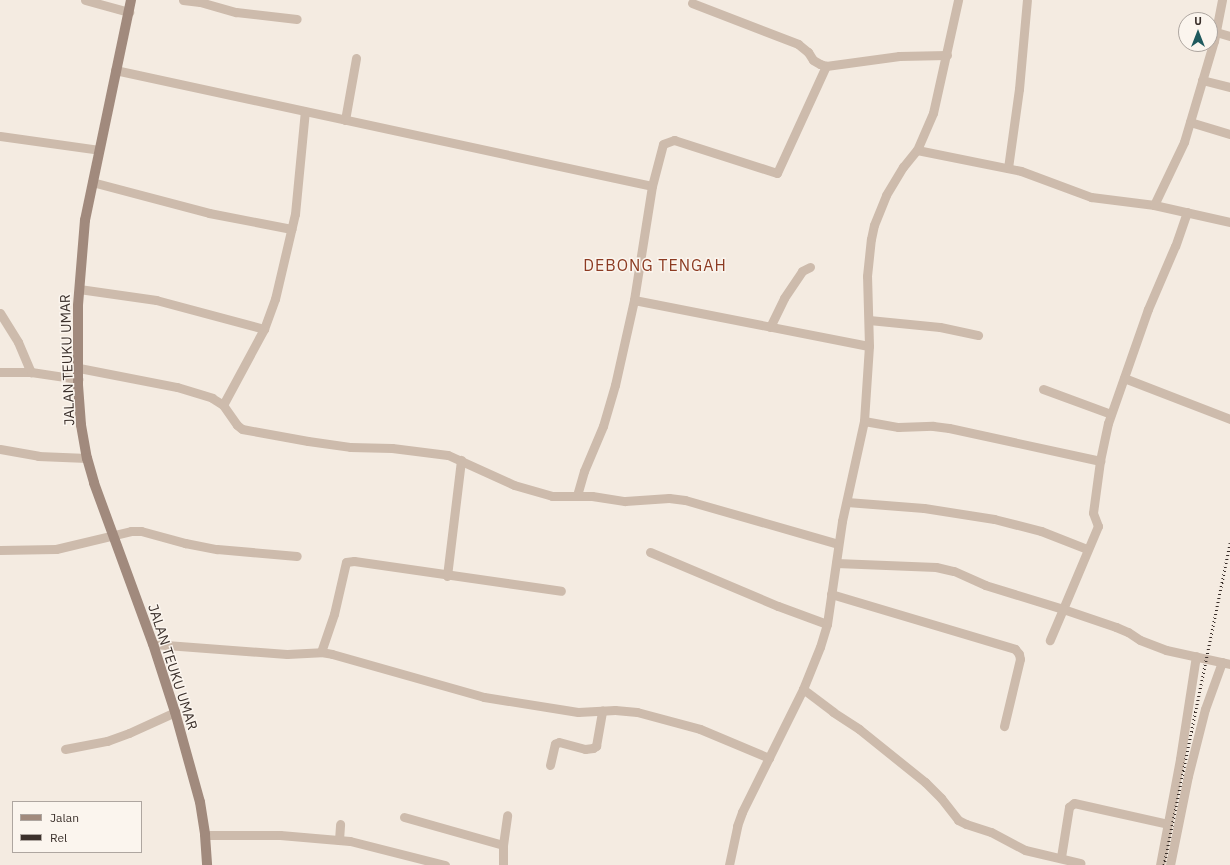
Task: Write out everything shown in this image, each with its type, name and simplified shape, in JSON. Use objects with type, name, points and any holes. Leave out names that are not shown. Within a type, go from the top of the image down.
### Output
[{"type":"main road","name":"JALAN TEUKU UMAR","points":[[131,0],[115,70],[85,220],[79,289],[78,379],[81,425],[87,458],[113,536],[153,644],[175,712],[200,802],[206,835],[207,865]]},
{"type":"street","points":[[85,0],[129,12]]},
{"type":"street","points":[[184,0],[200,2],[236,12],[297,19]]},
{"type":"street","points":[[729,865],[740,819],[803,688],[820,647],[827,624],[838,544],[864,421],[869,346],[867,276],[868,254],[874,225],[886,195],[903,167],[917,150],[933,113],[958,0]]},
{"type":"street","points":[[1008,168],[1019,89],[1027,0]]},
{"type":"street","points":[[1218,21],[1222,0]]},
{"type":"street","points":[[692,3],[798,44],[808,52],[813,60],[826,66],[906,55],[947,55]]},
{"type":"street","points":[[1218,33],[1230,36]]},
{"type":"street","points":[[1154,205],[1184,142],[1210,52]]},
{"type":"street","points":[[345,120],[356,58]]},
{"type":"street","points":[[577,496],[584,471],[607,412],[634,300],[652,186],[663,144],[674,140],[777,172],[826,66]]},
{"type":"street","points":[[115,70],[652,186]]},
{"type":"street","points":[[1202,80],[1230,87]]},
{"type":"street","points":[[223,405],[264,329],[276,299],[298,195],[305,111]]},
{"type":"street","points":[[1190,122],[1230,134]]},
{"type":"street","points":[[0,136],[99,150]]},
{"type":"street","points":[[917,150],[1008,168],[1091,197],[1154,205],[1230,222]]},
{"type":"street","points":[[92,182],[209,213],[291,230]]},
{"type":"street","points":[[1050,640],[1083,564],[1086,549],[1098,526],[1093,513],[1100,461],[1111,414],[1148,309],[1175,246],[1187,212]]},
{"type":"street","points":[[770,327],[784,298],[802,271],[810,267]]},
{"type":"street","points":[[79,289],[156,300],[264,329]]},
{"type":"street","points":[[634,300],[869,346]]},
{"type":"street","points":[[0,313],[18,342],[32,372]]},
{"type":"street","points":[[869,320],[940,327],[978,335]]},
{"type":"street","points":[[79,368],[177,387],[212,398],[223,405],[237,425],[242,429],[350,447],[428,452],[460,460],[514,485],[552,496],[577,496],[625,501],[669,498],[685,500],[838,544]]},
{"type":"street","points":[[0,372],[32,372],[78,379]]},
{"type":"street","points":[[1124,378],[1230,419]]},
{"type":"street","points":[[1043,388],[1111,414]]},
{"type":"street","points":[[864,421],[898,427],[933,426],[949,428],[1100,461]]},
{"type":"street","points":[[0,449],[38,456],[87,458]]},
{"type":"street","points":[[447,576],[460,460]]},
{"type":"street","points":[[848,502],[924,508],[994,520],[1041,531],[1086,549]]},
{"type":"street","points":[[0,550],[56,549],[131,531],[141,531],[185,543],[217,549],[297,556]]},
{"type":"street","points":[[650,552],[778,606],[827,624]]},
{"type":"street","points":[[321,652],[334,614],[346,562],[354,561],[447,576],[561,591]]},
{"type":"street","points":[[836,563],[936,567],[954,571],[985,585],[1116,627],[1128,632],[1140,640],[1166,650],[1226,663],[1205,709],[1188,776],[1170,865]]},
{"type":"street","points":[[831,594],[1015,649],[1019,654],[1020,659],[1004,726]]},
{"type":"street","points":[[153,644],[287,654],[321,652],[484,697],[578,712],[637,712],[700,729],[769,758]]},
{"type":"street","points":[[1160,865],[1196,656]]},
{"type":"street","points":[[803,688],[833,712],[859,729],[925,782],[941,798],[958,820],[991,832],[1025,850],[1061,857],[1080,863]]},
{"type":"street","points":[[550,765],[555,744],[560,742],[585,748],[593,748],[596,746],[602,711]]},
{"type":"street","points":[[65,749],[106,741],[129,733],[175,712]]},
{"type":"street","points":[[1061,857],[1069,807],[1074,803],[1168,824]]},
{"type":"street","points":[[503,865],[503,845],[507,816]]},
{"type":"street","points":[[404,817],[503,845]]},
{"type":"street","points":[[339,840],[340,824]]},
{"type":"street","points":[[206,835],[280,835],[350,841],[445,865]]},
{"type":"railway","points":[[1164,865],[1230,543]]},
{"type":"district","name":"DEBONG TENGAH","points":[[655,265]]}]
